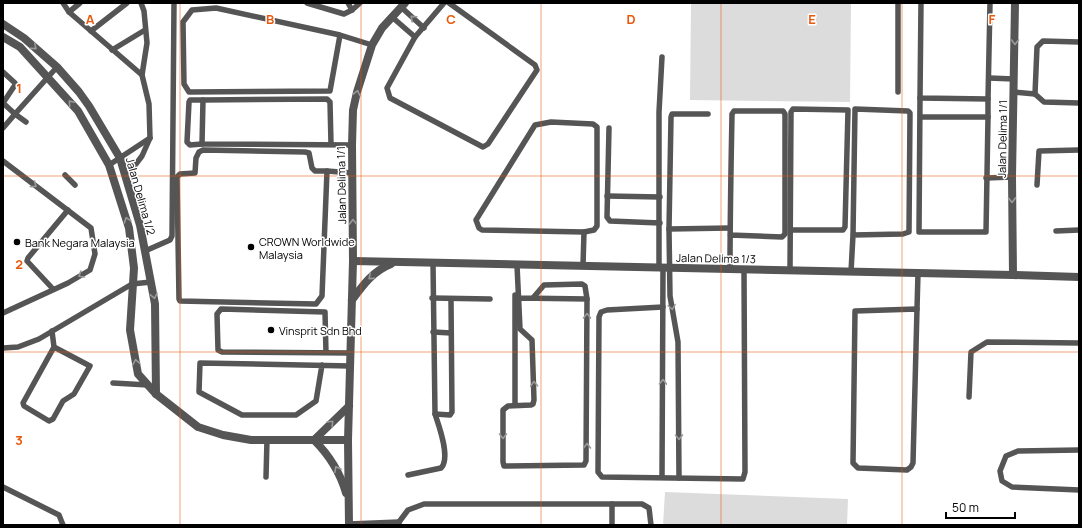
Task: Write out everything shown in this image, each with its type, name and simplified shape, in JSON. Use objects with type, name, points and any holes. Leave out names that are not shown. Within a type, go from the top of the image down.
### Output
[{"type":"street","name":"Jalan Delima 1/1","points":[[1013,275],[1012,177],[1015,3]]},
{"type":"street","name":"Jalan Delima 1/1","points":[[349,524],[348,440],[353,261],[353,110],[357,92],[372,45],[382,28],[403,4]]},
{"type":"street","name":"Jalan Delima 1/2","points":[[3,24],[24,38],[57,67],[89,106],[120,158],[145,251],[155,304],[152,385],[156,394],[198,426],[237,437],[267,440],[348,440]]},
{"type":"street","name":"Jalan Delima 1/2","points":[[3,37],[20,47],[48,76],[78,111],[109,165],[129,228],[134,268],[130,330],[138,374],[152,385]]},
{"type":"street","name":"Jalan Delima 1/3","points":[[353,261],[1079,277]]},
{"type":"street","points":[[352,300],[365,282],[382,267],[397,262]]},
{"type":"street","points":[[349,406],[314,440],[337,468],[342,479],[349,504]]},
{"type":"lane","points":[[63,3],[69,12],[142,75]]},
{"type":"lane","points":[[69,12],[80,3]]},
{"type":"lane","points":[[91,31],[127,3]]},
{"type":"lane","points":[[126,177],[142,156],[150,138],[149,104],[142,75],[147,43],[144,11],[141,3]]},
{"type":"lane","points":[[145,251],[170,240],[172,236],[174,3]]},
{"type":"lane","points":[[307,3],[326,5],[344,14],[352,10],[360,3]]},
{"type":"lane","points":[[348,3],[352,10]]},
{"type":"lane","points":[[444,3],[415,37],[387,88],[390,98],[483,147],[488,144],[537,70],[536,65],[449,3]]},
{"type":"lane","points":[[898,3],[898,92]]},
{"type":"lane","points":[[921,3],[919,232],[986,232],[990,3]]},
{"type":"lane","points":[[403,4],[424,28]]},
{"type":"lane","points":[[340,36],[330,91],[189,92],[184,84],[183,22],[192,10],[216,8],[340,36],[372,45]]},
{"type":"lane","points":[[392,17],[415,37]]},
{"type":"lane","points":[[112,50],[145,30]]},
{"type":"lane","points":[[1035,94],[1037,47],[1043,41],[1079,42]]},
{"type":"lane","points":[[662,58],[659,112],[660,223],[664,268],[678,342],[679,478]]},
{"type":"lane","points":[[3,128],[57,67]]},
{"type":"lane","points":[[3,72],[15,83],[16,86],[3,103],[26,122]]},
{"type":"lane","points":[[989,78],[1014,79]]},
{"type":"lane","points":[[1014,92],[1035,94],[1044,102],[1079,103]]},
{"type":"lane","points":[[920,98],[988,98]]},
{"type":"lane","points":[[331,144],[330,102],[327,99],[190,100],[188,102],[187,142],[190,145],[352,145]]},
{"type":"lane","points":[[202,144],[203,100]]},
{"type":"lane","points":[[790,271],[792,110],[793,108],[848,110],[844,229],[791,230]]},
{"type":"lane","points":[[851,272],[854,236],[855,109],[908,111],[910,113],[909,232],[904,234],[854,236]]},
{"type":"lane","points":[[730,235],[782,236],[785,234],[785,114],[783,110],[734,111],[732,114],[730,228],[730,235],[730,269]]},
{"type":"lane","points":[[662,477],[663,307],[664,268],[669,229],[671,117],[672,114],[708,114]]},
{"type":"lane","points":[[920,117],[988,117]]},
{"type":"lane","points":[[551,122],[593,124],[597,127],[597,226],[590,232],[584,232],[482,230],[476,226],[476,220],[535,125],[551,122]]},
{"type":"lane","points":[[609,128],[607,217],[610,222],[660,223]]},
{"type":"lane","points":[[109,165],[150,138]]},
{"type":"lane","points":[[1037,186],[1039,151],[1079,150]]},
{"type":"lane","points":[[327,171],[322,296],[316,304],[180,301],[177,177],[180,174],[195,173],[198,152],[309,152],[312,168],[315,171],[327,171],[352,173]]},
{"type":"lane","points":[[3,161],[92,228],[95,254],[90,270],[68,283],[3,313]]},
{"type":"lane","points":[[65,175],[75,184]]},
{"type":"lane","points":[[986,178],[1012,177]]},
{"type":"lane","points":[[608,196],[660,197]]},
{"type":"lane","points":[[53,289],[27,261],[68,210]]},
{"type":"lane","points":[[669,229],[730,228]]},
{"type":"lane","points":[[1056,230],[1079,230]]},
{"type":"lane","points":[[583,266],[584,232]]},
{"type":"lane","points":[[408,475],[441,468],[446,460],[435,414],[432,298],[433,263]]},
{"type":"lane","points":[[516,265],[520,329],[532,340],[534,404],[508,406],[503,410],[504,466],[584,465],[586,461],[587,299],[585,286],[582,284],[544,285],[533,298]]},
{"type":"lane","points":[[515,405],[516,265]]},
{"type":"lane","points":[[663,307],[608,310],[601,312],[599,317],[598,472],[602,477],[743,479],[745,472],[744,270]]},
{"type":"lane","points":[[917,309],[855,311],[853,463],[858,468],[907,470],[913,463],[918,273]]},
{"type":"lane","points":[[3,348],[18,347],[39,339],[132,284],[151,282]]},
{"type":"lane","points":[[432,298],[490,298]]},
{"type":"lane","points":[[519,298],[587,299]]},
{"type":"lane","points":[[435,414],[450,415],[452,412],[451,299]]},
{"type":"lane","points":[[326,353],[325,312],[221,309],[217,314],[218,350],[222,352],[326,353],[350,353]]},
{"type":"lane","points":[[52,331],[54,347],[23,403],[24,406],[49,421],[53,419],[63,401],[74,394],[90,366],[54,347]]},
{"type":"lane","points":[[433,332],[451,333]]},
{"type":"lane","points":[[969,397],[971,352],[987,342],[1079,343]]},
{"type":"lane","points":[[322,365],[316,401],[296,415],[242,415],[199,392],[200,363],[322,365],[350,366]]},
{"type":"lane","points":[[113,383],[152,385]]},
{"type":"lane","points":[[266,476],[267,440]]},
{"type":"lane","points":[[1079,450],[1018,451],[1006,456],[1000,471],[1002,481],[1012,487],[1079,490]]},
{"type":"lane","points":[[3,487],[59,515],[64,525]]},
{"type":"lane","points":[[349,524],[399,523],[408,510],[424,504],[642,504],[649,508],[651,525]]},
{"type":"lane","points":[[612,504],[612,525]]},
{"type":"shaded area","points":[[691,3],[851,3],[850,102],[690,100]]},
{"type":"shaded area","points":[[665,492],[848,499],[847,525],[663,525]]},
{"type":"place","name":"Bank Negara Malaysia","points":[[17,242]]},
{"type":"place","name":"CROWN Worldwide Malaysia","points":[[251,247]]},
{"type":"place","name":"Vinsprit Sdn Bhd","points":[[271,330]]}]
